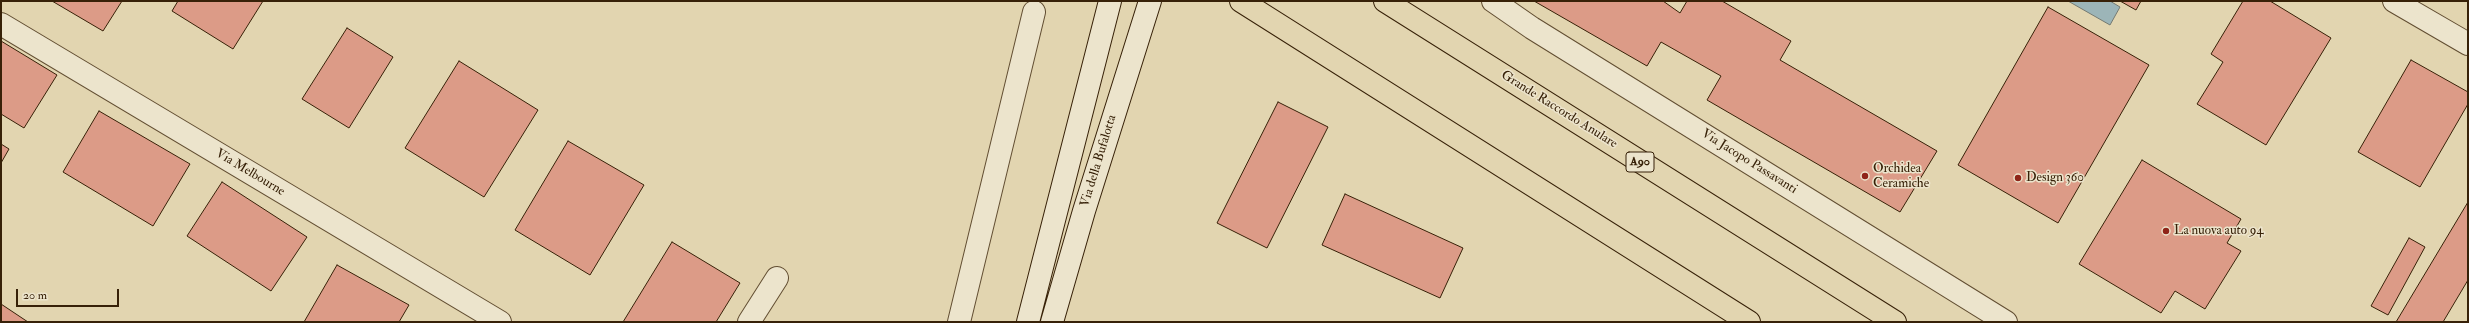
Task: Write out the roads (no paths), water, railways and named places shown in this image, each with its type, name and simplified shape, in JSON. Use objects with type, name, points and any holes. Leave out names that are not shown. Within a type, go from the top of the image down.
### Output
[{"type":"highway","points":[[1241,1],[1749,322]]},
{"type":"highway","name":"Grande Raccordo Anulare","points":[[1385,1],[1895,322]]},
{"type":"street","name":"Via della Bufalotta","points":[[1028,322],[1110,1]]},
{"type":"street","name":"Via della Bufalotta","points":[[1052,322],[1084,210],[1150,1]]},
{"type":"street","name":"Via Jacopo Passavanti","points":[[1493,1],[1532,28],[2006,322]]},
{"type":"street","points":[[2394,1],[2468,44]]},
{"type":"street","points":[[959,322],[1034,12]]},
{"type":"street","name":"Via Melbourne","points":[[1,24],[500,322]]},
{"type":"street","points":[[749,322],[777,278]]},
{"type":"water","points":[[2068,1],[2110,1],[2120,7],[2110,25]]},
{"type":"place","name":"Orchidea Ceramiche","points":[[1865,176]]},
{"type":"place","name":"Design 360","points":[[2018,178]]},
{"type":"place","name":"La nuova auto 94","points":[[2166,231]]}]
